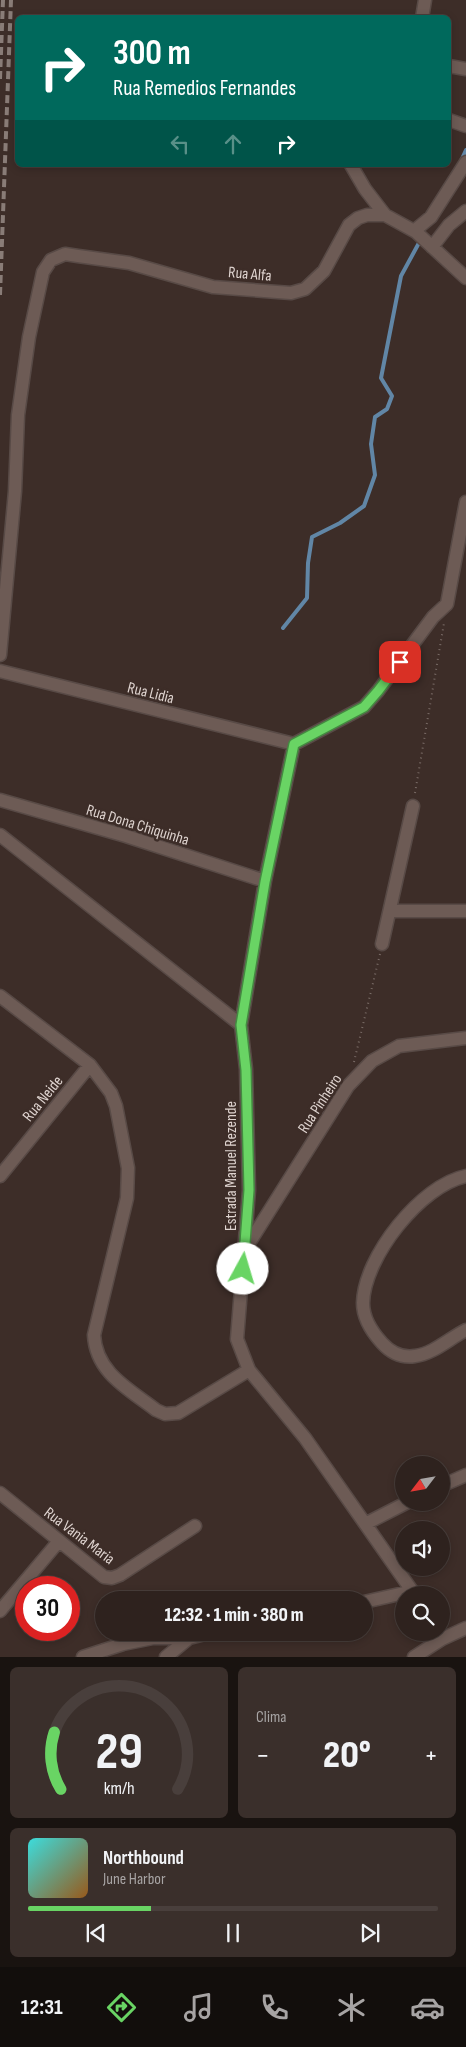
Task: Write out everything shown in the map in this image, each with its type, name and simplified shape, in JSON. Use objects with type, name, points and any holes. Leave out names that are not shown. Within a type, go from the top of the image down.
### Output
[{"type":"street","points":[[422,15],[425,0]]},
{"type":"street","points":[[451,66],[466,69]]},
{"type":"street","points":[[451,121],[466,126]]},
{"type":"street","points":[[415,232],[431,217],[466,162]]},
{"type":"street","points":[[352,167],[365,189],[385,215],[415,232],[466,278]]},
{"type":"street","points":[[431,245],[449,225],[466,211]]},
{"type":"street","name":"Rua Alfa","points":[[0,655],[15,491],[18,415],[28,337],[43,272],[51,260],[57,256],[78,256],[129,263],[213,287],[292,293],[305,289],[324,271],[350,225],[358,218],[385,215]]},
{"type":"street","points":[[294,744],[364,707],[433,618],[447,604],[466,502]]},
{"type":"street","name":"Rua Lidia","points":[[0,671],[294,744]]},
{"type":"street","name":"Estrada Manuel Rezende","points":[[294,744],[265,882],[241,1025],[246,1070],[249,1190],[245,1250],[236,1326],[241,1352],[249,1370],[305,1438],[409,1586]]},
{"type":"street","name":"Rua Dona Chiquinha","points":[[0,800],[126,836],[265,882]]},
{"type":"street","points":[[382,944],[413,806]]},
{"type":"street","points":[[0,835],[241,1025]]},
{"type":"street","points":[[390,911],[466,911]]},
{"type":"street","points":[[0,996],[90,1065],[111,1093],[116,1106],[128,1168],[127,1198],[94,1335],[96,1353],[101,1363],[109,1374],[156,1410],[165,1414],[178,1412],[249,1370]]},
{"type":"street","name":"Rua Pinheiro","points":[[245,1250],[348,1086],[372,1060],[399,1046],[466,1038]]},
{"type":"street","name":"Rua Neide","points":[[0,1176],[90,1065]]},
{"type":"street","points":[[466,1176],[456,1178],[438,1188],[422,1199],[406,1217],[391,1236],[371,1270],[365,1287],[363,1304],[367,1320],[375,1336],[388,1349],[402,1357],[417,1356],[466,1330]]},
{"type":"street","points":[[450,1482],[466,1475]]},
{"type":"street","name":"Rua Vania Maria","points":[[0,1494],[104,1577],[120,1576],[195,1526]]},
{"type":"street","points":[[367,1524],[395,1509]]},
{"type":"street","points":[[0,1611],[59,1541]]},
{"type":"street","points":[[373,1600],[395,1596]]},
{"type":"street","points":[[450,1633],[466,1628]]},
{"type":"street","points":[[83,1657],[123,1644],[140,1641]]},
{"type":"street","points":[[166,1657],[185,1641]]},
{"type":"street","points":[[414,1657],[434,1641]]},
{"type":"path","points":[[413,806],[444,623]]},
{"type":"path","points":[[353,1067],[382,944]]},
{"type":"waterway","points":[[461,161],[466,150]]},
{"type":"waterway","points":[[283,628],[307,598],[308,563],[312,537],[340,523],[364,506],[375,475],[371,444],[375,417],[387,409],[392,396],[381,378],[401,276],[420,241]]},
{"type":"railway","points":[[0,79],[3,0]]},
{"type":"railway","points":[[0,295],[11,0]]},
{"type":"route","points":[[243,1269],[249,1190],[246,1070],[241,1025],[265,882],[294,744],[354,714],[364,707],[400,662]]}]
